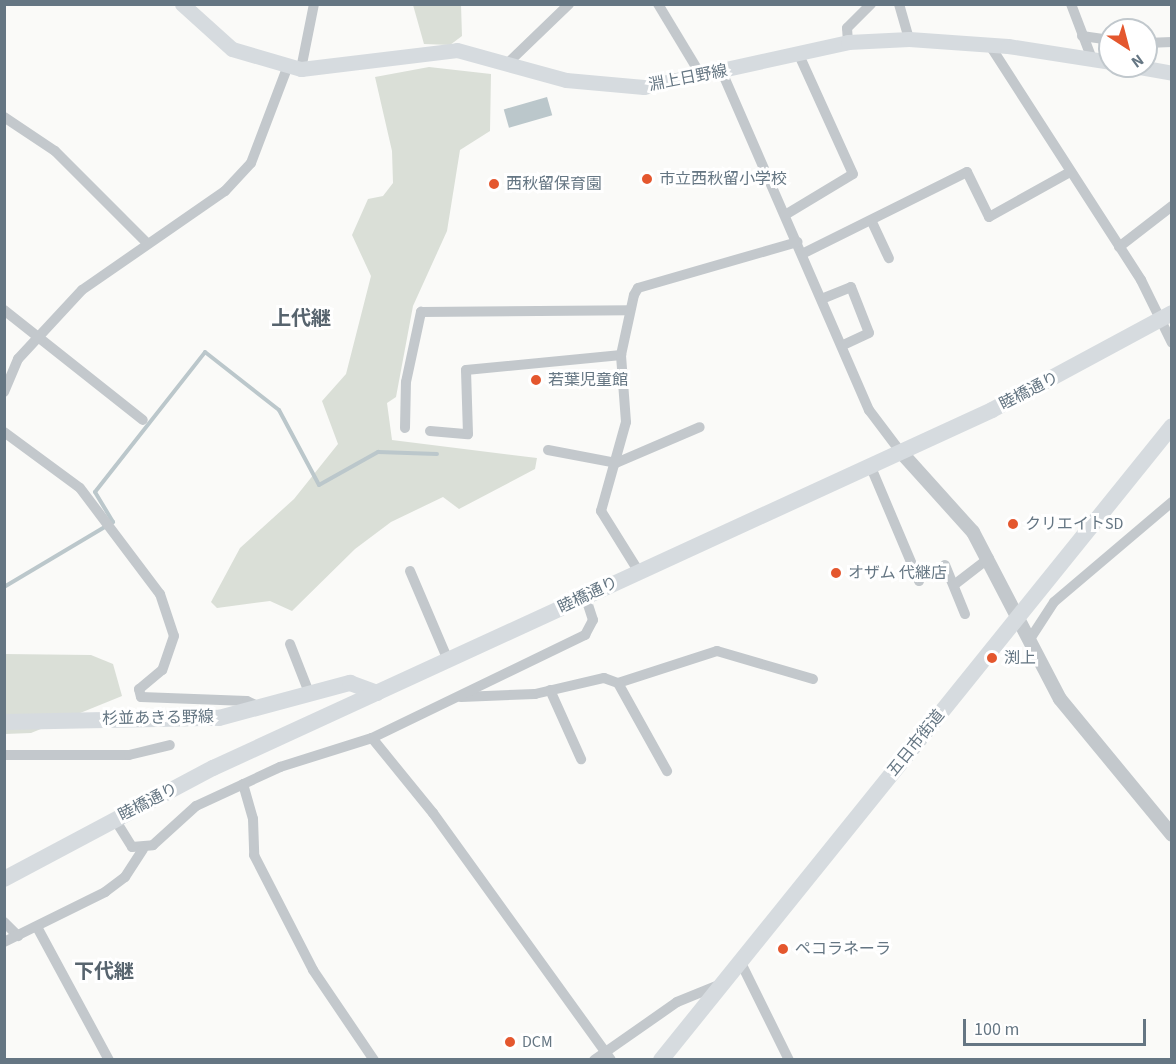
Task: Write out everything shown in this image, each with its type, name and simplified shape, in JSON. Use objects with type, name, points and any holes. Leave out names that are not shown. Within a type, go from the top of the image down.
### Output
[{"type":"main road","name":"淵上日野線","points":[[182,4],[224,45],[294,68],[457,50],[510,61],[566,80],[615,87],[702,77],[848,42],[909,39],[989,44],[1098,59]]},
{"type":"main road","name":"睦橋通り","points":[[4,879],[114,818],[377,693],[1023,394],[1165,317]]},
{"type":"main road","name":"五日市街道","points":[[661,1059],[1172,426]]},
{"type":"main road","name":"杉並あきる野線","points":[[4,722],[219,718],[263,709],[350,683],[377,693]]},
{"type":"street","points":[[4,392],[14,366],[38,333],[82,290],[146,243],[225,191],[251,163],[294,68],[314,4]]},
{"type":"street","points":[[510,61],[569,4]]},
{"type":"street","points":[[658,4],[702,77]]},
{"type":"street","points":[[848,42],[847,28],[872,4]]},
{"type":"street","points":[[899,4],[909,39]]},
{"type":"street","points":[[1071,4],[1092,58]]},
{"type":"street","points":[[1082,36],[1098,38]]},
{"type":"street","points":[[989,44],[1165,317],[1172,343]]},
{"type":"street","points":[[785,215],[853,174],[798,53]]},
{"type":"street","points":[[722,72],[824,298],[869,410],[900,451],[974,532],[1030,639],[1082,730],[1172,835]]},
{"type":"street","points":[[4,117],[61,156],[146,243]]},
{"type":"street","points":[[804,253],[872,222],[967,172],[989,217],[1070,172]]},
{"type":"street","points":[[1119,246],[1172,206]]},
{"type":"street","points":[[872,222],[889,258]]},
{"type":"street","points":[[639,572],[601,511],[626,422],[621,356],[630,309],[638,288],[797,242]]},
{"type":"street","points":[[824,298],[851,287],[869,333],[843,345]]},
{"type":"street","points":[[405,428],[406,382],[421,312],[630,309]]},
{"type":"street","points":[[4,310],[38,333],[143,420]]},
{"type":"street","points":[[430,431],[468,434],[466,370],[621,356]]},
{"type":"street","points":[[548,450],[616,463],[700,427]]},
{"type":"street","points":[[4,432],[80,488],[160,594],[174,636],[162,670],[139,689],[141,697],[247,701],[263,709]]},
{"type":"street","points":[[870,465],[919,581]]},
{"type":"street","points":[[1030,639],[1054,602],[1172,502]]},
{"type":"street","points":[[954,585],[989,558]]},
{"type":"street","points":[[945,565],[965,614]]},
{"type":"street","points":[[411,571],[448,660]]},
{"type":"street","points":[[4,942],[105,892],[125,877],[143,849],[196,806],[243,784],[372,738],[585,635],[593,620],[585,596]]},
{"type":"street","points":[[290,644],[310,695]]},
{"type":"street","points":[[457,697],[550,690],[604,678],[618,683],[717,651],[813,679]]},
{"type":"street","points":[[618,683],[667,771]]},
{"type":"street","points":[[550,690],[581,759]]},
{"type":"street","points":[[372,738],[433,813],[611,1059]]},
{"type":"street","points":[[4,755],[129,755],[170,745]]},
{"type":"street","points":[[243,784],[253,819],[254,855],[313,970],[374,1059]]},
{"type":"street","points":[[114,818],[132,847],[143,849]]},
{"type":"street","points":[[4,922],[18,936]]},
{"type":"street","points":[[37,927],[109,1059]]},
{"type":"street","points":[[740,961],[789,1059]]},
{"type":"street","points":[[594,1059],[603,1050],[677,1002],[721,984]]},
{"type":"shaded area","points":[[413,5],[461,5],[462,36],[450,45],[424,44]]},
{"type":"shaded area","points":[[429,67],[491,74],[490,131],[460,150],[447,231],[413,306],[396,397],[387,403],[392,440],[537,458],[535,469],[459,509],[443,497],[391,522],[355,549],[292,611],[270,601],[217,608],[211,602],[240,548],[294,499],[338,444],[322,401],[346,374],[371,276],[352,235],[368,199],[383,196],[393,183],[392,151],[375,77]]},
{"type":"shaded area","points":[[547,97],[552,115],[509,128],[504,109]]},
{"type":"shaded area","points":[[4,654],[91,655],[113,664],[122,696],[31,733],[5,734]]},
{"type":"waterway","points":[[4,587],[113,522],[95,492],[205,352],[279,410],[319,485],[378,452],[437,454]]},
{"type":"place","name":"市立西秋留小学校","points":[[647,179]]},
{"type":"place","name":"西秋留保育園","points":[[494,184]]},
{"type":"place","name":"若葉児童館","points":[[536,380]]},
{"type":"place","name":"クリエイトSD","points":[[1013,524]]},
{"type":"place","name":"オザム 代継店","points":[[836,573]]},
{"type":"place","name":"渕上","points":[[992,658]]},
{"type":"place","name":"ペコラネーラ","points":[[783,949]]},
{"type":"place","name":"DCM","points":[[510,1042]]},
{"type":"district","name":"上代継","points":[[301,319]]},
{"type":"district","name":"下代継","points":[[104,972]]}]
